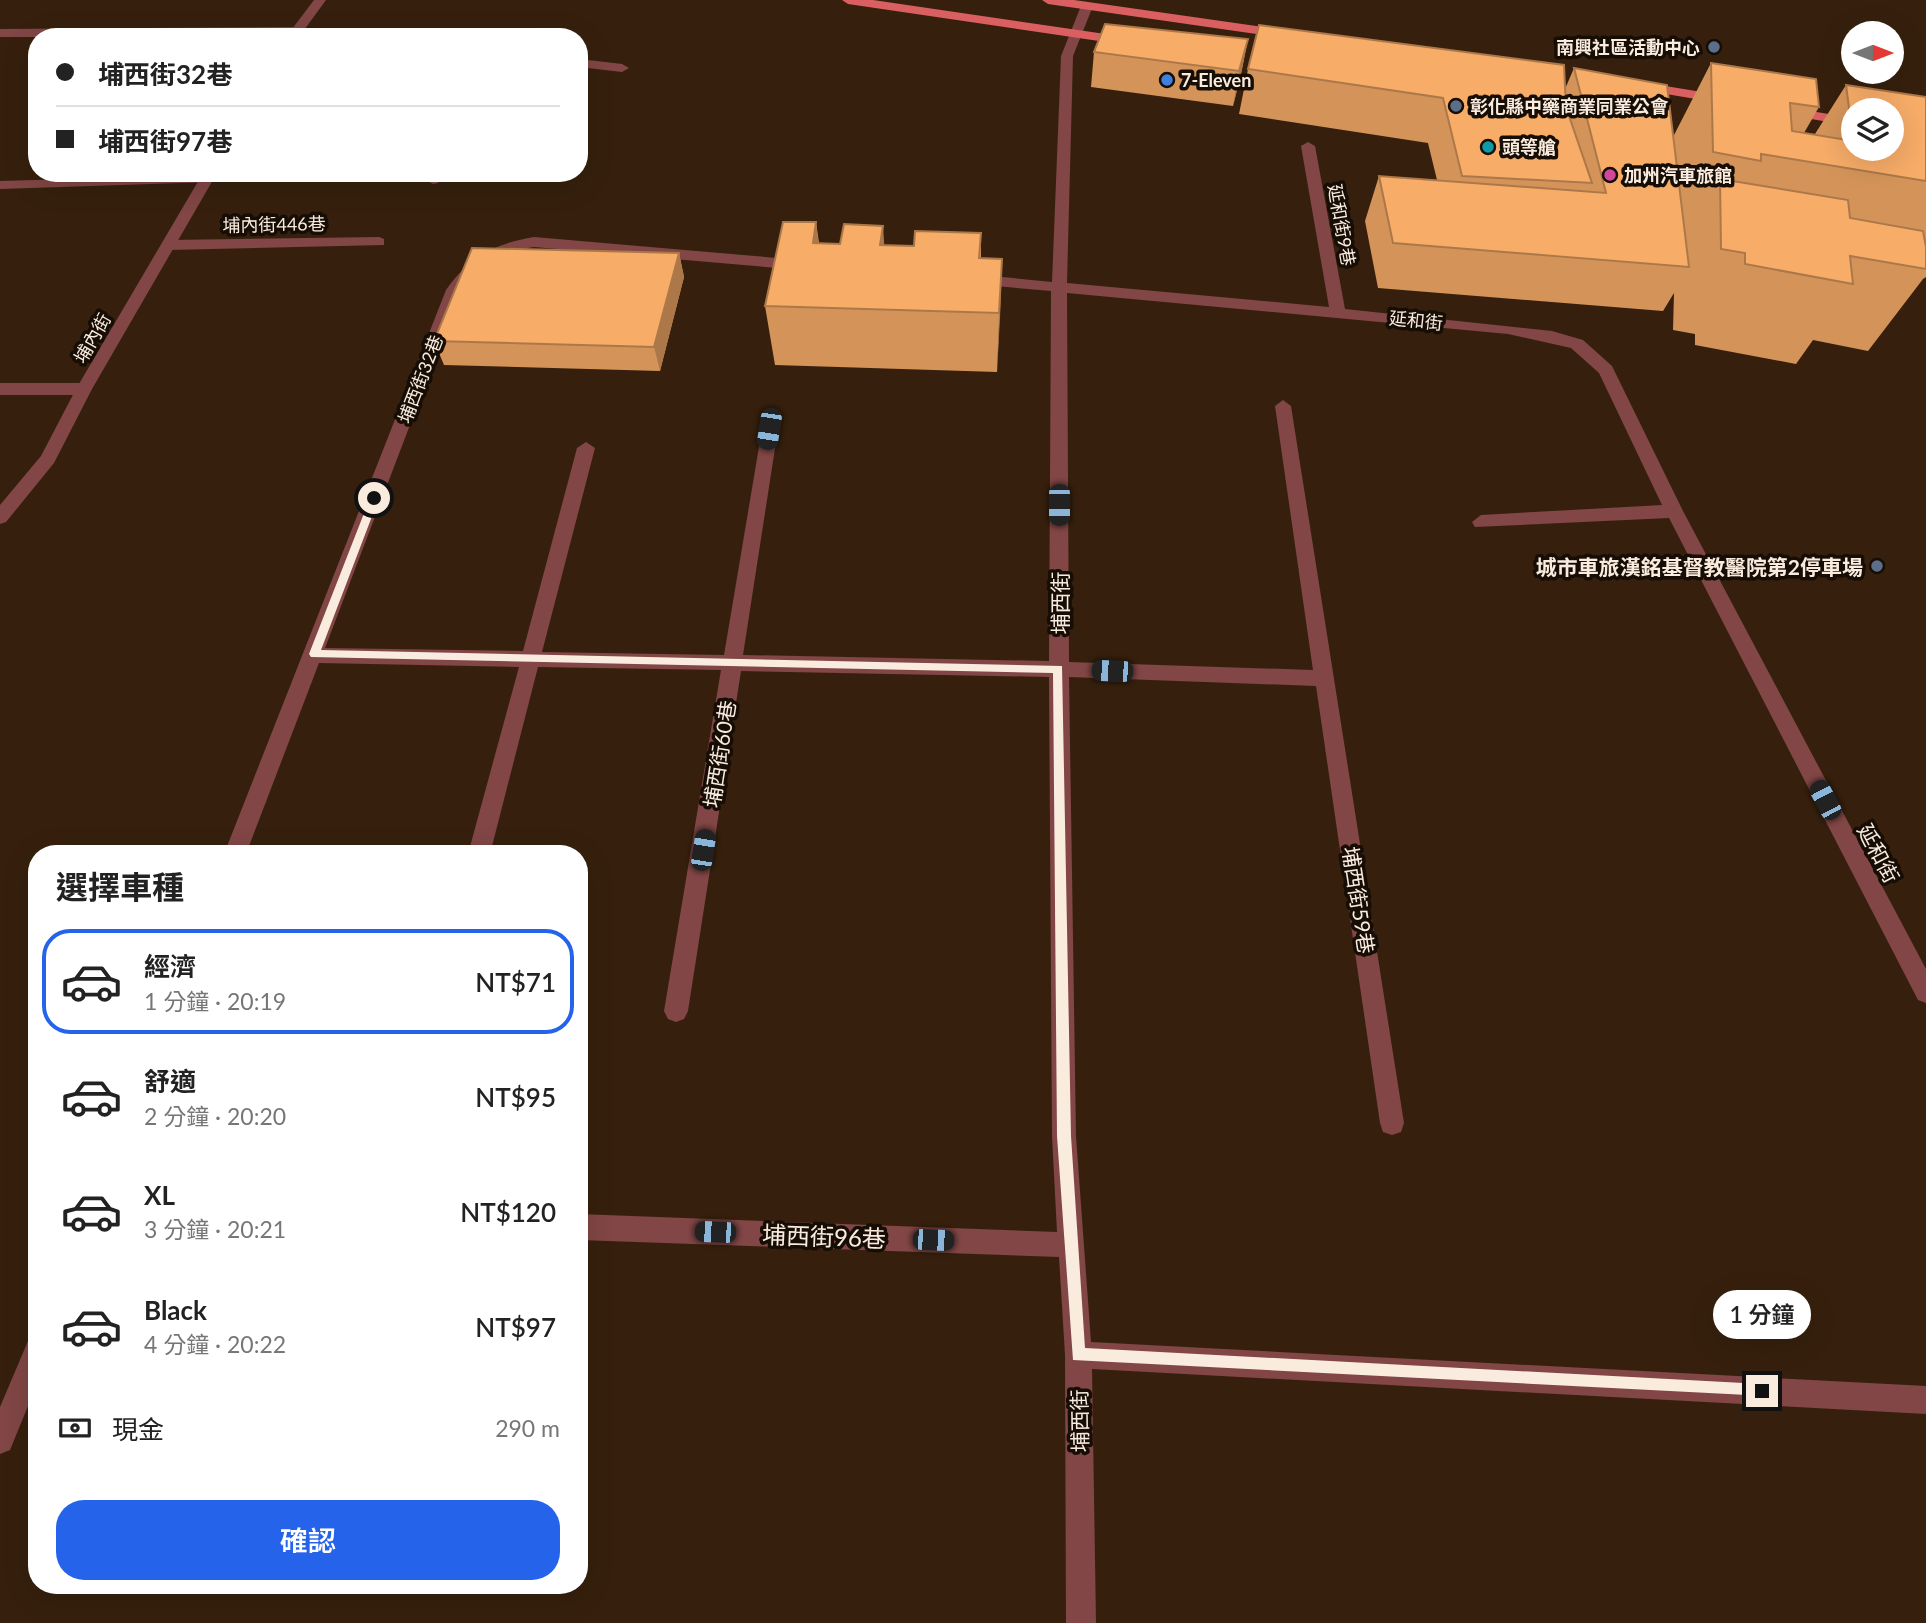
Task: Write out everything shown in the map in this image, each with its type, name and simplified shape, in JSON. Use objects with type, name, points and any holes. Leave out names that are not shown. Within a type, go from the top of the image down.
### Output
[{"type":"main road","points":[[848,0],[1146,44]]},
{"type":"main road","points":[[1048,0],[1294,36]]},
{"type":"main road","points":[[1627,83],[1733,102]]},
{"type":"main road","points":[[1773,108],[1841,120]]},
{"type":"street","points":[[299,28],[320,0]]},
{"type":"street","name":"埔西街","points":[[1082,1623],[1078,1354],[1064,1136],[1059,669],[1059,287],[1068,56],[1087,5]]},
{"type":"street","points":[[0,33],[28,33]]},
{"type":"street","points":[[588,64],[622,68]]},
{"type":"street","name":"延和街9巷","points":[[1308,146],[1338,312]]},
{"type":"street","points":[[0,185],[70,182]]},
{"type":"street","name":"埔內街","points":[[0,517],[48,458],[84,389],[206,182]]},
{"type":"street","name":"埔內街446巷","points":[[169,245],[379,242]]},
{"type":"street","name":"埔西街32巷","points":[[239,845],[454,290],[474,263],[500,247],[534,242],[824,267]]},
{"type":"street","points":[[948,277],[1059,287]]},
{"type":"street","name":"延和街","points":[[1059,287],[1508,329],[1552,336],[1577,344],[1606,370],[1674,511],[1926,992]]},
{"type":"street","points":[[0,389],[84,389]]},
{"type":"street","name":"埔西街59巷","points":[[1283,406],[1392,1123]]},
{"type":"street","name":"埔西街60巷","points":[[676,1011],[734,663],[769,429]]},
{"type":"street","points":[[481,845],[533,659],[586,448]]},
{"type":"street","points":[[1481,522],[1674,511]]},
{"type":"street","points":[[314,654],[1059,669],[1325,678]]},
{"type":"street","name":"埔西街96巷","points":[[588,1227],[1069,1245]]},
{"type":"street","points":[[1078,1354],[1926,1400]]},
{"type":"street","points":[[0,1440],[28,1372]]},
{"type":"building","points":[[1105,24],[1248,39],[1239,71],[1094,52]]},
{"type":"building","points":[[1259,25],[1564,65],[1566,107],[1592,183],[1462,176],[1443,98],[1248,69]]},
{"type":"building","points":[[1711,63],[1816,79],[1819,107],[1790,103],[1792,131],[1841,139],[1841,161],[1904,161],[1904,98],[1848,98],[1846,85],[1926,97],[1926,181],[1761,154],[1761,161],[1713,152]]},
{"type":"building","points":[[1574,68],[1667,85],[1689,267],[1393,243],[1379,176],[1606,193]]},
{"type":"building","points":[[1720,179],[1848,200],[1850,218],[1923,231],[1926,269],[1850,256],[1853,284],[1745,264],[1745,253],[1721,249]]},
{"type":"building","points":[[783,222],[816,222],[813,243],[840,244],[844,224],[883,226],[880,245],[914,246],[915,231],[981,233],[979,258],[1002,259],[999,313],[765,306]]},
{"type":"building","points":[[472,248],[679,253],[654,347],[434,341]]},
{"type":"place","name":"南興社區活動中心","points":[[1714,47]]},
{"type":"place","name":"7-Eleven","points":[[1167,80]]},
{"type":"place","name":"彰化縣中藥商業同業公會","points":[[1456,106]]},
{"type":"place","name":"頭等艙","points":[[1488,147]]},
{"type":"place","name":"加州汽車旅館","points":[[1610,175]]},
{"type":"place","name":"城市車旅漢銘基督教醫院第2停車場","points":[[1877,566]]},
{"type":"route","points":[[374,498],[314,654],[1059,669],[1064,1136],[1078,1354],[1762,1391]]}]
